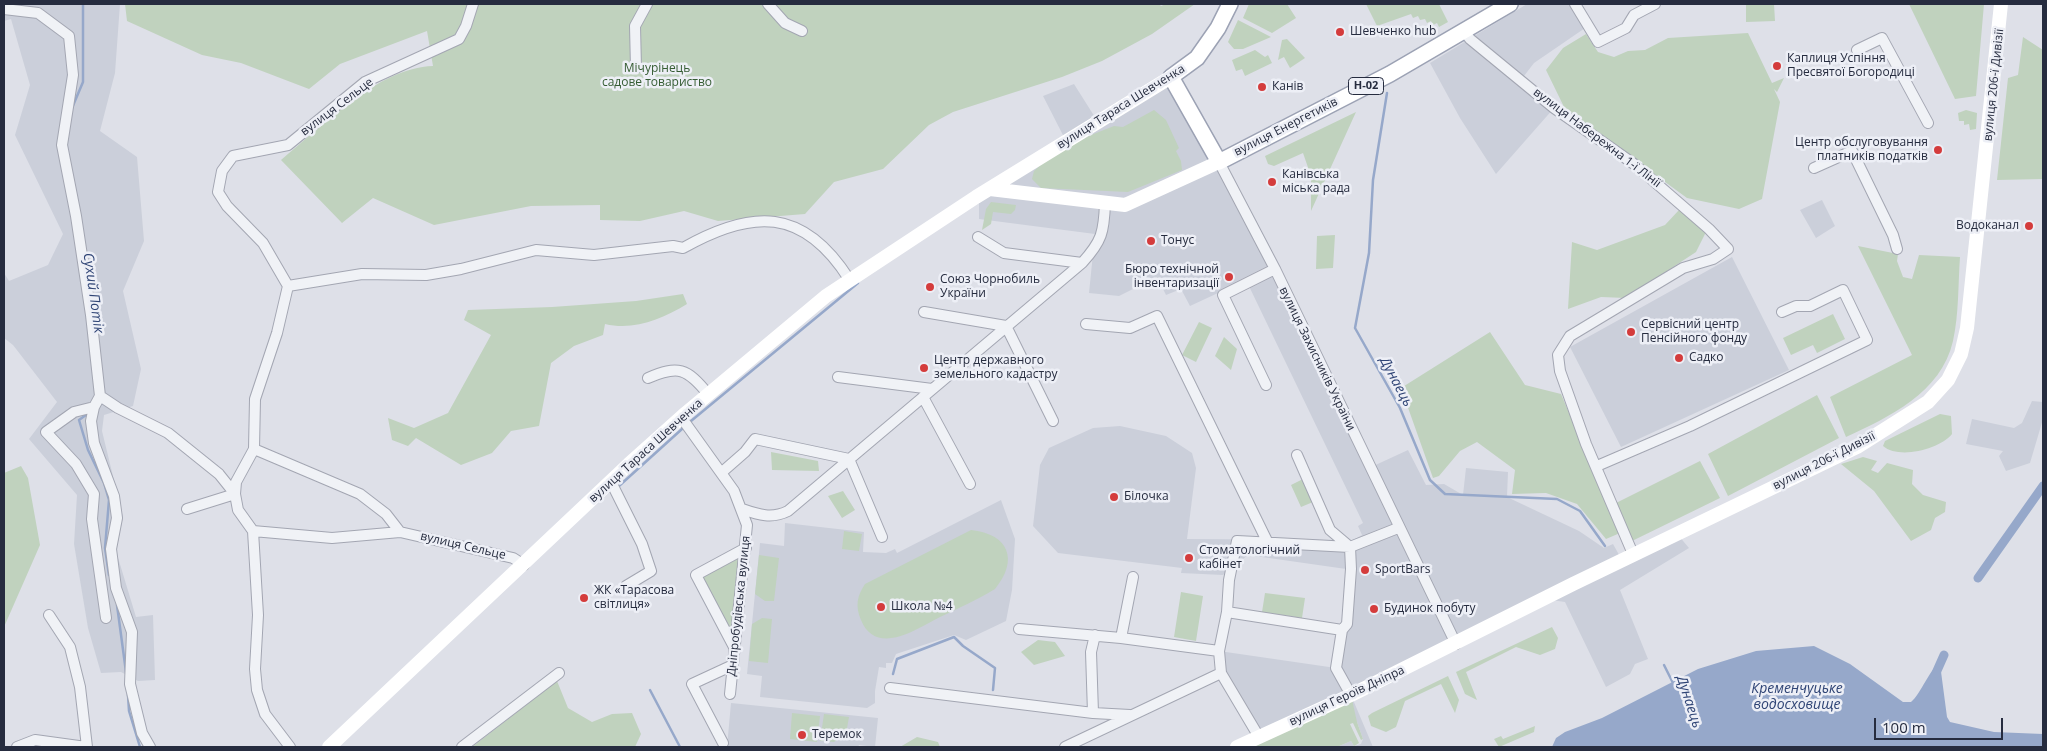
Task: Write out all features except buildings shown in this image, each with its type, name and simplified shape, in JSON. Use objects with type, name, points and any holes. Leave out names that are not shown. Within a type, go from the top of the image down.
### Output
[{"type":"main road","name":"вулиця Тараса Шевченка","points":[[1171,77],[1197,58],[1218,28],[1230,4]]},
{"type":"main road","name":"вулиця Енергетиків","points":[[1219,162],[1390,74],[1510,4]]},
{"type":"main road","name":"вулиця Захисників України","points":[[1171,77],[1219,162]]},
{"type":"street","name":"вулиця Сельце","points":[[288,286],[263,243],[227,206],[218,192],[222,171],[234,156],[288,145],[365,82],[459,39],[466,26],[472,4]]},
{"type":"street","points":[[636,68],[635,26],[647,4]]},
{"type":"street","points":[[768,4],[785,23],[802,31]]},
{"type":"street","points":[[1575,4],[1598,42],[1626,28],[1634,15],[1655,4]]},
{"type":"street","name":"вулиця 206-ї Дивізії","points":[[1456,644],[1634,554],[1857,447],[1928,402],[1948,380],[1961,354],[1967,328],[1987,154],[2001,4]]},
{"type":"street","points":[[4,9],[38,13],[69,36],[73,75],[62,145],[79,236],[100,396],[94,407],[91,420],[93,436],[114,496],[117,518],[111,549],[116,588],[132,632],[130,684],[142,733],[150,747]]},
{"type":"street","name":"вулиця Набережна 1-ї Лінії","points":[[1463,30],[1470,39],[1554,108],[1634,164],[1709,229],[1728,249],[1713,259],[1683,268],[1570,336],[1562,346],[1558,355],[1560,372],[1596,466]]},
{"type":"street","points":[[1857,50],[1882,38],[1928,123]]},
{"type":"street","name":"вулиця Тараса Шевченка","points":[[329,747],[681,418],[849,279],[1171,77]]},
{"type":"street","points":[[1814,168],[1852,152],[1893,235],[1896,249]]},
{"type":"street","points":[[990,189],[1125,205],[1219,162]]},
{"type":"street","name":"вулиця Захисників України","points":[[1219,162],[1275,269],[1398,528],[1456,644]]},
{"type":"street","points":[[742,509],[758,515],[776,517],[788,511],[849,460],[1082,263],[1096,247],[1104,230],[1105,203]]},
{"type":"street","points":[[290,747],[265,714],[256,690],[255,669],[258,615],[253,531],[238,510],[235,494],[236,482],[254,449],[255,399],[278,333],[288,286],[362,274],[426,275],[461,269],[536,250],[594,255],[673,246],[684,248],[713,231],[749,221],[774,220],[803,230],[832,256],[849,279]]},
{"type":"street","points":[[978,237],[1004,253],[1082,263]]},
{"type":"street","points":[[1266,385],[1223,295],[1275,269]]},
{"type":"street","points":[[1634,554],[1596,466],[1690,426],[1867,340],[1843,290],[1810,306],[1796,306],[1782,312]]},
{"type":"street","points":[[924,312],[1006,326]]},
{"type":"street","points":[[1086,324],[1130,328],[1157,316],[1267,541]]},
{"type":"street","points":[[1006,326],[1053,421]]},
{"type":"street","points":[[648,378],[668,370],[688,374],[708,394]]},
{"type":"street","points":[[838,377],[932,389]]},
{"type":"street","points":[[100,396],[118,408],[168,433],[219,474],[235,494]]},
{"type":"street","points":[[923,396],[970,484]]},
{"type":"street","points":[[90,408],[74,412],[46,432],[76,464],[94,494],[92,519],[106,618]]},
{"type":"street","name":"Дніпробудівська вулиця","points":[[681,418],[734,491],[747,525],[730,694]]},
{"type":"street","points":[[721,473],[745,452],[755,438],[849,460]]},
{"type":"street","points":[[254,449],[360,494],[386,514],[400,532]]},
{"type":"street","points":[[1297,455],[1330,530],[1350,547],[1350,597],[1347,624],[1342,630],[1336,668],[1351,695]]},
{"type":"street","points":[[849,460],[882,538]]},
{"type":"street","points":[[611,482],[642,544],[651,571],[626,586]]},
{"type":"street","points":[[187,509],[235,494]]},
{"type":"street","points":[[1259,737],[1221,673],[1219,651],[1227,612],[1229,580],[1237,541],[1267,541],[1350,547],[1398,528]]},
{"type":"street","name":"вулиця Сельце","points":[[253,531],[332,538],[400,532],[513,558],[524,565]]},
{"type":"street","points":[[735,649],[696,575],[746,548]]},
{"type":"street","points":[[1121,638],[1133,577]]},
{"type":"street","points":[[1227,612],[1342,630]]},
{"type":"street","points":[[17,747],[35,740],[86,747],[80,687],[70,647],[49,615]]},
{"type":"street","points":[[1019,629],[1121,638],[1219,651]]},
{"type":"street","points":[[1093,713],[1091,652],[1095,636]]},
{"type":"street","name":"вулиця Героїв Дніпра","points":[[1237,747],[1456,644]]},
{"type":"street","points":[[723,743],[692,684],[732,665]]},
{"type":"street","points":[[462,747],[559,673]]},
{"type":"street","points":[[1065,747],[1221,673]]},
{"type":"street","points":[[890,688],[1093,713],[1131,715]]},
{"type":"shaded area","points":[[4,4],[120,4],[115,73],[100,131],[137,157],[144,241],[123,291],[141,369],[133,406],[104,415],[102,431],[123,517],[116,551],[136,617],[153,615],[155,680],[138,681],[121,672],[101,673],[88,628],[74,544],[77,495],[29,439],[57,402],[13,345],[4,338],[4,273],[9,281],[48,265],[63,234],[15,135],[30,85],[11,19],[4,21]]},
{"type":"shaded area","points":[[1527,4],[1575,4],[1588,26],[1534,63],[1524,76],[1554,108],[1496,174],[1460,118],[1430,63]]},
{"type":"shaded area","points":[[1171,77],[1219,162],[1369,468],[1408,450],[1426,485],[1444,484],[1463,495],[1466,468],[1508,472],[1507,497],[1579,531],[1604,548],[1613,544],[1623,562],[1678,535],[1689,548],[1620,590],[1648,659],[1635,664],[1630,674],[1606,687],[1565,602],[1544,599],[1351,695],[1373,747],[1337,747],[1351,741],[1354,746],[1361,744],[1363,739],[1357,722],[1259,737],[1221,673],[1219,651],[1336,668],[1342,630],[1346,569],[1248,555],[1223,575],[1181,573],[1182,568],[1058,553],[1033,526],[1040,465],[1049,448],[1093,428],[1120,426],[1166,436],[1192,453],[1196,468],[1187,539],[1353,540],[1362,535],[1358,526],[1363,523],[1246,280],[1190,306],[1181,289],[1166,295],[1157,277],[1119,296],[1089,293],[1095,234],[979,219],[979,200],[1066,141],[1043,96],[1074,84],[1098,122]]},
{"type":"shaded area","points":[[1822,200],[1835,226],[1816,238],[1800,210]]},
{"type":"shaded area","name":"Садко","points":[[1732,257],[1789,370],[1621,447],[1570,347]]},
{"type":"shaded area","points":[[2032,401],[2043,402],[2043,419],[2030,463],[2006,471],[1999,456],[2003,451],[1966,444],[1972,419],[2014,428],[2022,423]]},
{"type":"shaded area","name":"Школа №4","points":[[1001,500],[1015,539],[1012,590],[1006,621],[966,640],[954,635],[896,654],[892,663],[886,663],[886,668],[879,667],[875,703],[867,708],[760,697],[762,676],[747,674],[760,543],[784,546],[785,523],[864,532],[863,552],[886,553],[895,549],[897,553]]},
{"type":"shaded area","name":"Теремок","points":[[731,703],[878,718],[875,747],[859,745],[858,747],[727,747]]},
{"type":"green space","name":"Мічурінець садове товариство","points":[[125,4],[1159,4],[1161,6],[1166,4],[1195,4],[1152,34],[1102,61],[1062,77],[953,112],[929,125],[883,169],[834,182],[805,214],[718,221],[684,211],[640,221],[600,220],[600,205],[531,206],[434,225],[373,198],[342,223],[281,160],[333,116],[371,88],[412,69],[433,66],[427,31],[340,64],[309,89],[241,63],[202,55],[127,21]]},
{"type":"green space","points":[[1249,4],[1287,4],[1296,18],[1272,33],[1243,18]]},
{"type":"green space","points":[[1366,4],[1439,4],[1448,22],[1439,27],[1437,23],[1433,25],[1431,21],[1427,23],[1425,19],[1420,20],[1418,16],[1413,18],[1411,14],[1377,26]]},
{"type":"green space","points":[[1774,4],[1775,21],[1746,22],[1746,5]]},
{"type":"green space","points":[[1909,4],[1984,4],[1976,96],[1955,99]]},
{"type":"green space","points":[[1238,20],[1271,37],[1243,49],[1234,49],[1228,42]]},
{"type":"green space","points":[[1748,33],[1772,83],[1784,78],[1777,92],[1774,89],[1780,102],[1762,199],[1739,209],[1687,198],[1565,109],[1546,70],[1563,48],[1586,34],[1598,52],[1614,57],[1628,51],[1645,50],[1668,38]]},
{"type":"green space","points":[[2023,37],[2043,50],[2043,179],[1997,180],[2008,78],[2018,75]]},
{"type":"green space","points":[[1287,39],[1305,58],[1290,68],[1284,57],[1278,60],[1282,40]]},
{"type":"green space","points":[[1255,50],[1265,57],[1268,55],[1272,63],[1245,76],[1242,69],[1236,71],[1232,60]]},
{"type":"green space","points":[[1154,110],[1166,120],[1179,148],[1176,151],[1181,161],[1182,170],[1128,192],[1041,188],[1032,179],[1034,171],[1047,159],[1091,135],[1114,126],[1123,127]]},
{"type":"green space","points":[[1966,110],[1977,113],[1976,129],[1970,130],[1969,124],[1964,125],[1964,121],[1959,121],[1958,113]]},
{"type":"green space","points":[[1356,112],[1311,211],[1311,176],[1303,153],[1274,166],[1268,164],[1265,156]]},
{"type":"green space","points":[[991,202],[1016,205],[1015,210],[1011,214],[993,212],[991,224],[982,230],[986,209]]},
{"type":"green space","points":[[1679,210],[1706,232],[1696,252],[1626,298],[1601,297],[1568,309],[1572,242],[1597,250],[1665,225]]},
{"type":"green space","points":[[1335,235],[1333,268],[1316,269],[1317,236]]},
{"type":"green space","points":[[1858,246],[1898,254],[1897,261],[1903,277],[1912,279],[1919,255],[1960,257],[1958,299],[1953,341],[1947,359],[1937,375],[1925,389],[1896,412],[1846,437],[1830,397],[1912,355]]},
{"type":"green space","points":[[683,294],[687,304],[658,319],[637,325],[616,326],[605,324],[603,335],[574,346],[551,363],[539,426],[511,431],[492,453],[461,465],[416,438],[408,446],[392,440],[388,418],[414,428],[448,413],[491,335],[464,320],[468,310],[636,301]]},
{"type":"green space","points":[[1833,314],[1845,339],[1817,353],[1813,345],[1791,355],[1783,338]]},
{"type":"green space","points":[[1199,322],[1212,328],[1196,362],[1182,355]]},
{"type":"green space","points":[[1490,332],[1525,385],[1561,394],[1620,533],[1606,539],[1577,504],[1546,493],[1512,494],[1515,470],[1477,442],[1460,451],[1439,476],[1433,478],[1401,388]]},
{"type":"green space","points":[[1224,337],[1237,349],[1231,370],[1215,356]]},
{"type":"green space","points":[[1817,395],[1839,438],[1728,496],[1708,454]]},
{"type":"green space","points":[[1940,414],[1951,416],[1952,434],[1938,444],[1919,451],[1909,452],[1890,450],[1883,446],[1885,441]]},
{"type":"green space","points":[[771,452],[818,461],[819,471],[772,470]]},
{"type":"green space","points":[[1863,457],[1877,461],[1871,470],[1878,473],[1887,463],[1913,470],[1912,484],[1923,495],[1946,502],[1945,512],[1935,518],[1931,530],[1911,541],[1874,491],[1841,464]]},
{"type":"green space","points":[[1700,461],[1720,498],[1632,541],[1616,503]]},
{"type":"green space","points":[[21,466],[28,478],[40,545],[4,627],[4,473]]},
{"type":"green space","points":[[1303,479],[1313,502],[1301,507],[1291,485]]},
{"type":"green space","points":[[843,491],[855,510],[842,518],[828,496]]},
{"type":"green space","points":[[971,530],[984,532],[994,537],[1002,543],[1006,550],[1007,568],[995,589],[920,628],[898,637],[876,637],[868,631],[859,615],[858,606],[860,593],[865,584]]},
{"type":"green space","points":[[844,531],[862,534],[859,551],[842,549]]},
{"type":"green space","points":[[759,555],[779,558],[774,601],[765,601],[755,594]]},
{"type":"green space","points":[[739,558],[732,633],[703,577]]},
{"type":"green space","points":[[1181,592],[1203,596],[1196,641],[1174,637]]},
{"type":"green space","points":[[1265,593],[1305,598],[1302,618],[1262,612]]},
{"type":"green space","points":[[762,618],[772,619],[768,663],[749,661],[752,624]]},
{"type":"green space","points":[[1552,627],[1558,638],[1555,649],[1540,655],[1516,647],[1466,672],[1477,700],[1465,694],[1456,672]]},
{"type":"green space","points":[[1038,640],[1055,642],[1065,656],[1034,665],[1021,652]]},
{"type":"green space","points":[[1448,676],[1459,700],[1455,713],[1441,684],[1405,701],[1396,727],[1386,732],[1371,726],[1368,716],[1372,713]]},
{"type":"green space","points":[[557,681],[568,708],[592,722],[612,714],[632,713],[641,734],[635,747],[472,747]]},
{"type":"green space","points":[[1351,695],[1363,739],[1361,740],[1353,723],[1350,724],[1359,743],[1354,746],[1351,741],[1337,747],[1237,747]]},
{"type":"green space","points":[[792,713],[820,716],[817,742],[790,739]]},
{"type":"green space","points":[[824,714],[849,717],[846,734],[834,742],[820,741]]},
{"type":"green space","points":[[1535,726],[1534,732],[1499,747],[1494,739],[1501,736],[1503,739]]},
{"type":"green space","points":[[917,737],[938,742],[940,747],[900,747]]},
{"type":"water","name":"Кременчуцьке водосховище","points":[[1814,646],[1850,664],[1903,702],[1911,702],[1915,698],[1933,670],[1940,664],[1947,717],[1950,722],[1994,732],[2043,734],[2043,747],[1552,747],[1556,738],[1565,732],[1602,718],[1698,669],[1756,651]]},
{"type":"waterway","name":"Сухий Потік","points":[[72,108],[83,82],[83,4]]},
{"type":"waterway","name":"Дунаець","points":[[1387,93],[1373,180],[1369,253],[1355,328],[1400,408],[1430,480],[1445,494],[1557,499],[1580,511],[1605,546]]},
{"type":"waterway","points":[[691,421],[858,283]]},
{"type":"waterway","name":"Сухий Потік","points":[[90,412],[79,420],[88,450],[104,483],[109,500],[105,548],[109,575]]},
{"type":"waterway","points":[[619,486],[682,429]]},
{"type":"waterway","points":[[1978,578],[2043,486]]},
{"type":"waterway","name":"Сухий Потік","points":[[117,605],[126,672]]},
{"type":"waterway","points":[[893,674],[897,659],[954,637],[963,646],[995,668],[993,690]]},
{"type":"waterway","points":[[1936,673],[1944,655]]},
{"type":"waterway","name":"Дунаець","points":[[1664,665],[1673,683]]},
{"type":"waterway","points":[[650,690],[680,747]]},
{"type":"waterway","name":"Сухий Потік","points":[[128,695],[129,711],[140,747]]},
{"type":"place","name":"Шевченко hub","points":[[1340,32]]},
{"type":"place","name":"Каплиця Успіння Пресвятої Богородиці","points":[[1777,66]]},
{"type":"place","name":"Канів","points":[[1262,87]]},
{"type":"place","name":"Центр обслуговування платників податків","points":[[1938,150]]},
{"type":"place","name":"Канівська міська рада","points":[[1272,182]]},
{"type":"place","name":"Водоканал","points":[[2029,226]]},
{"type":"place","name":"Тонус","points":[[1151,241]]},
{"type":"place","name":"Бюро технічной інвентаризації","points":[[1229,277]]},
{"type":"place","name":"Союз Чорнобиль України","points":[[930,287]]},
{"type":"place","name":"Сервісний центр Пенсійного фонду","points":[[1631,332]]},
{"type":"place","name":"Садко","points":[[1679,358]]},
{"type":"place","name":"Центр державного земельного кадастру","points":[[924,368]]},
{"type":"place","name":"Білочка","points":[[1114,497]]},
{"type":"place","name":"Стоматологічний кабінет","points":[[1189,558]]},
{"type":"place","name":"SportBars","points":[[1365,570]]},
{"type":"place","name":"ЖК «Тарасова світлиця»","points":[[584,598]]},
{"type":"place","name":"Школа №4","points":[[881,607]]},
{"type":"place","name":"Будинок побуту","points":[[1374,609]]},
{"type":"place","name":"Теремок","points":[[802,735]]}]
